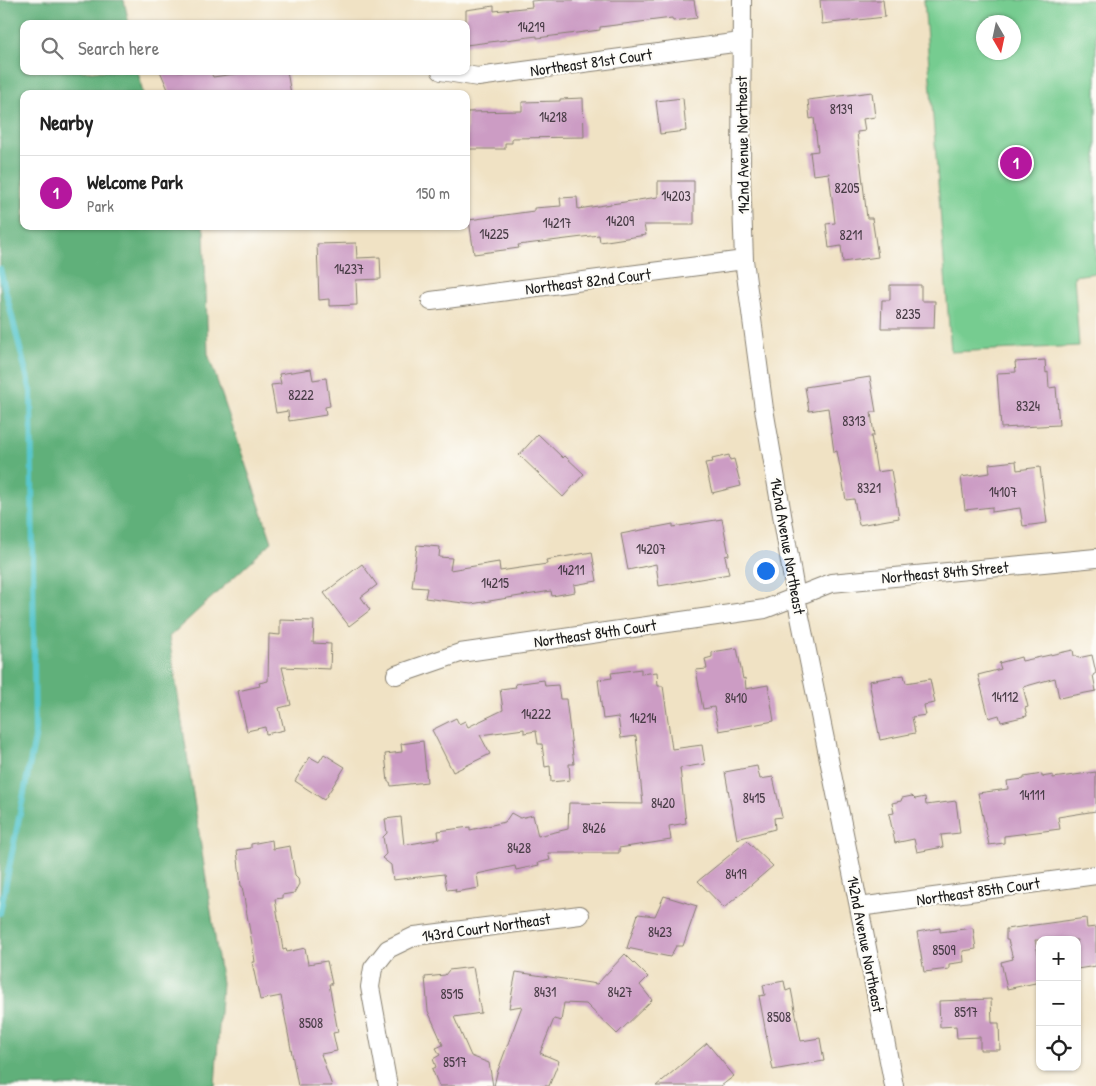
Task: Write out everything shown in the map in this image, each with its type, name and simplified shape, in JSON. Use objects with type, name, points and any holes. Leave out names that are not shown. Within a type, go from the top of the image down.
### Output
[{"type":"street","name":"142nd Avenue Northeast","points":[[742,0],[744,260],[764,409],[796,597],[894,1086]]},
{"type":"street","name":"Northeast 81st Court","points":[[466,75],[478,77],[741,42]]},
{"type":"street","name":"Northeast 82nd Court","points":[[432,301],[744,260]]},
{"type":"street","name":"Northeast 84th Street","points":[[796,597],[831,583],[1096,558]]},
{"type":"street","name":"Northeast 84th Court","points":[[396,675],[460,653],[765,609],[796,597]]},
{"type":"street","name":"Northeast 85th Court","points":[[859,907],[1096,875]]},
{"type":"street","name":"143rd Court Northeast","points":[[388,1086],[370,986],[373,968],[388,949],[415,936],[580,915]]},
{"type":"green space","points":[[0,0],[124,0],[128,20],[20,20],[20,75],[139,75],[142,90],[20,90],[20,230],[204,230],[208,354],[272,542],[169,637],[222,983],[215,1086],[0,1086]]},
{"type":"green space","points":[[924,0],[1096,0],[1096,273],[1074,276],[1079,346],[951,352]]},
{"type":"building","points":[[694,0],[697,18],[673,21],[672,18],[600,27],[600,30],[470,44],[470,20],[466,20],[466,10],[494,6],[494,11],[532,7],[531,1]]},
{"type":"building","points":[[820,0],[883,0],[885,17],[822,24]]},
{"type":"building","points":[[162,75],[212,75],[213,77],[227,75],[288,75],[290,90],[168,90]]},
{"type":"building","points":[[872,92],[875,117],[863,119],[865,131],[857,132],[867,218],[872,218],[878,257],[843,262],[841,246],[829,248],[826,224],[835,223],[829,173],[813,175],[810,152],[818,151],[814,118],[810,119],[808,100]]},
{"type":"building","points":[[583,98],[584,137],[512,138],[512,143],[505,143],[505,149],[470,149],[470,112],[522,111],[522,102],[560,101],[560,99]]},
{"type":"building","points":[[683,98],[686,131],[660,134],[656,101]]},
{"type":"building","points":[[658,181],[694,181],[694,225],[644,225],[646,235],[600,242],[599,235],[518,245],[519,248],[474,254],[470,220],[534,211],[534,208],[561,206],[560,198],[577,197],[578,209],[658,197]]},
{"type":"building","points":[[356,243],[357,258],[380,257],[381,279],[356,280],[357,305],[329,306],[329,299],[319,300],[317,244]]},
{"type":"building","points":[[890,285],[921,285],[921,301],[935,301],[934,328],[881,328],[882,300],[890,300]]},
{"type":"building","points":[[1045,360],[1049,388],[1056,387],[1059,425],[1001,428],[997,373],[1016,372],[1015,362]]},
{"type":"building","points":[[311,369],[313,380],[326,378],[330,406],[325,407],[326,415],[289,421],[288,411],[276,413],[271,385],[281,384],[279,374]]},
{"type":"building","points":[[870,377],[876,412],[871,412],[874,436],[871,436],[877,472],[891,470],[899,518],[859,525],[854,499],[846,500],[837,451],[834,452],[828,408],[809,411],[805,387]]},
{"type":"building","points":[[538,434],[563,458],[565,456],[584,474],[563,497],[519,455]]},
{"type":"building","points":[[729,455],[730,460],[734,459],[741,486],[712,493],[705,463],[713,462],[712,459]]},
{"type":"building","points":[[1016,461],[1017,470],[1040,467],[1047,523],[1023,526],[1020,508],[992,512],[992,507],[965,510],[961,477],[990,473],[989,464]]},
{"type":"building","points":[[722,519],[729,555],[725,556],[729,574],[659,586],[656,564],[628,570],[621,534],[673,524],[673,527]]},
{"type":"building","points":[[417,545],[440,547],[439,557],[452,558],[450,570],[499,562],[500,571],[547,564],[546,560],[592,552],[597,581],[574,585],[575,592],[552,596],[551,591],[471,604],[425,598],[427,588],[412,587]]},
{"type":"building","points":[[362,564],[377,585],[361,597],[370,610],[349,626],[324,593]]},
{"type":"building","points":[[280,620],[314,621],[313,643],[331,644],[330,669],[282,667],[291,705],[279,708],[284,730],[266,734],[265,727],[247,731],[238,691],[260,686],[259,683],[268,681],[269,634],[280,635]]},
{"type":"building","points":[[737,648],[746,689],[768,685],[774,721],[719,731],[714,707],[703,709],[696,670],[707,669],[705,659],[712,657],[712,652]]},
{"type":"building","points":[[1073,650],[1074,656],[1078,658],[1092,655],[1096,673],[1093,675],[1096,691],[1059,698],[1055,678],[1023,687],[1028,707],[1025,708],[1027,716],[1001,722],[999,715],[989,718],[978,675],[1001,669],[999,663],[1021,657],[1022,661]]},
{"type":"building","points":[[641,669],[641,674],[657,672],[658,686],[663,686],[672,749],[702,745],[705,764],[680,768],[686,823],[669,826],[671,840],[619,848],[619,853],[548,853],[550,860],[538,863],[539,865],[516,870],[515,866],[477,874],[479,888],[455,892],[456,889],[447,890],[444,874],[393,880],[391,865],[382,858],[386,854],[383,837],[387,833],[385,819],[401,817],[404,845],[439,839],[438,831],[470,827],[470,830],[505,822],[511,813],[520,818],[533,815],[538,836],[568,829],[569,803],[643,804],[636,736],[621,738],[618,717],[603,719],[598,680],[612,678],[611,673]]},
{"type":"building","points":[[904,675],[906,683],[930,679],[935,703],[924,705],[926,715],[912,717],[915,733],[880,740],[869,681]]},
{"type":"building","points":[[544,680],[545,686],[558,685],[560,699],[566,699],[574,764],[569,764],[570,780],[551,782],[550,766],[545,767],[542,744],[538,744],[536,731],[524,733],[524,729],[480,735],[490,754],[453,772],[432,730],[456,718],[459,724],[465,721],[468,727],[503,710],[500,689],[516,687],[515,684]]},
{"type":"building","points":[[423,741],[427,782],[391,786],[390,782],[388,782],[385,754],[402,752],[401,744]]},
{"type":"building","points":[[324,754],[345,767],[324,800],[295,781],[310,757],[319,762]]},
{"type":"building","points":[[757,766],[760,779],[773,777],[782,817],[774,818],[775,829],[737,839],[725,772]]},
{"type":"building","points":[[1096,772],[1096,811],[1058,817],[1060,829],[1004,836],[1004,843],[989,845],[978,793],[1008,789],[1007,781],[1024,779],[1024,777],[1042,774],[1042,777],[1053,775],[1053,778]]},
{"type":"building","points":[[912,796],[915,799],[925,797],[926,805],[956,801],[960,833],[941,835],[943,847],[917,852],[914,839],[895,843],[889,814],[894,813],[892,803]]},
{"type":"building","points":[[272,840],[273,849],[290,846],[295,875],[298,878],[299,884],[294,893],[282,895],[282,898],[275,899],[283,950],[286,949],[287,952],[305,948],[308,964],[327,961],[332,984],[329,984],[338,1032],[333,1033],[337,1051],[321,1054],[332,1086],[298,1086],[281,996],[260,1000],[252,962],[255,962],[241,886],[237,850],[251,848],[251,844]]},
{"type":"building","points":[[747,841],[773,866],[724,908],[698,881]]},
{"type":"building","points":[[664,896],[697,906],[683,946],[676,946],[670,957],[627,948],[638,914],[655,916]]},
{"type":"building","points":[[1086,918],[1087,928],[1096,927],[1096,966],[1081,968],[1081,936],[1036,936],[1036,983],[1007,989],[1001,962],[1013,959],[1008,940],[1006,940],[1006,929]]},
{"type":"building","points":[[940,928],[940,932],[973,928],[976,949],[963,951],[964,962],[949,964],[949,969],[924,972],[917,932]]},
{"type":"building","points":[[625,954],[648,977],[640,985],[652,1000],[617,1034],[586,1004],[564,1003],[561,1021],[554,1019],[540,1053],[559,1061],[549,1086],[494,1086],[522,1006],[509,1008],[516,972],[597,984]]},
{"type":"building","points":[[473,967],[481,1013],[454,1017],[471,1056],[489,1063],[493,1086],[439,1086],[432,1069],[436,1067],[433,1059],[440,1055],[436,1048],[443,1045],[428,1011],[425,977],[445,975],[449,970]]},
{"type":"building","points":[[784,981],[786,991],[791,989],[801,1041],[820,1038],[824,1061],[773,1070],[759,996],[765,995],[763,985]]},
{"type":"building","points":[[991,999],[992,1023],[999,1023],[1000,1050],[980,1050],[980,1037],[957,1038],[956,1026],[940,1027],[939,1001]]},
{"type":"building","points":[[707,1043],[734,1076],[721,1086],[656,1086]]},
{"type":"waterway","points":[[0,269],[31,392],[35,738],[0,913]]},
{"type":"place","name":"Welcome Park","points":[[1016,163]]}]
